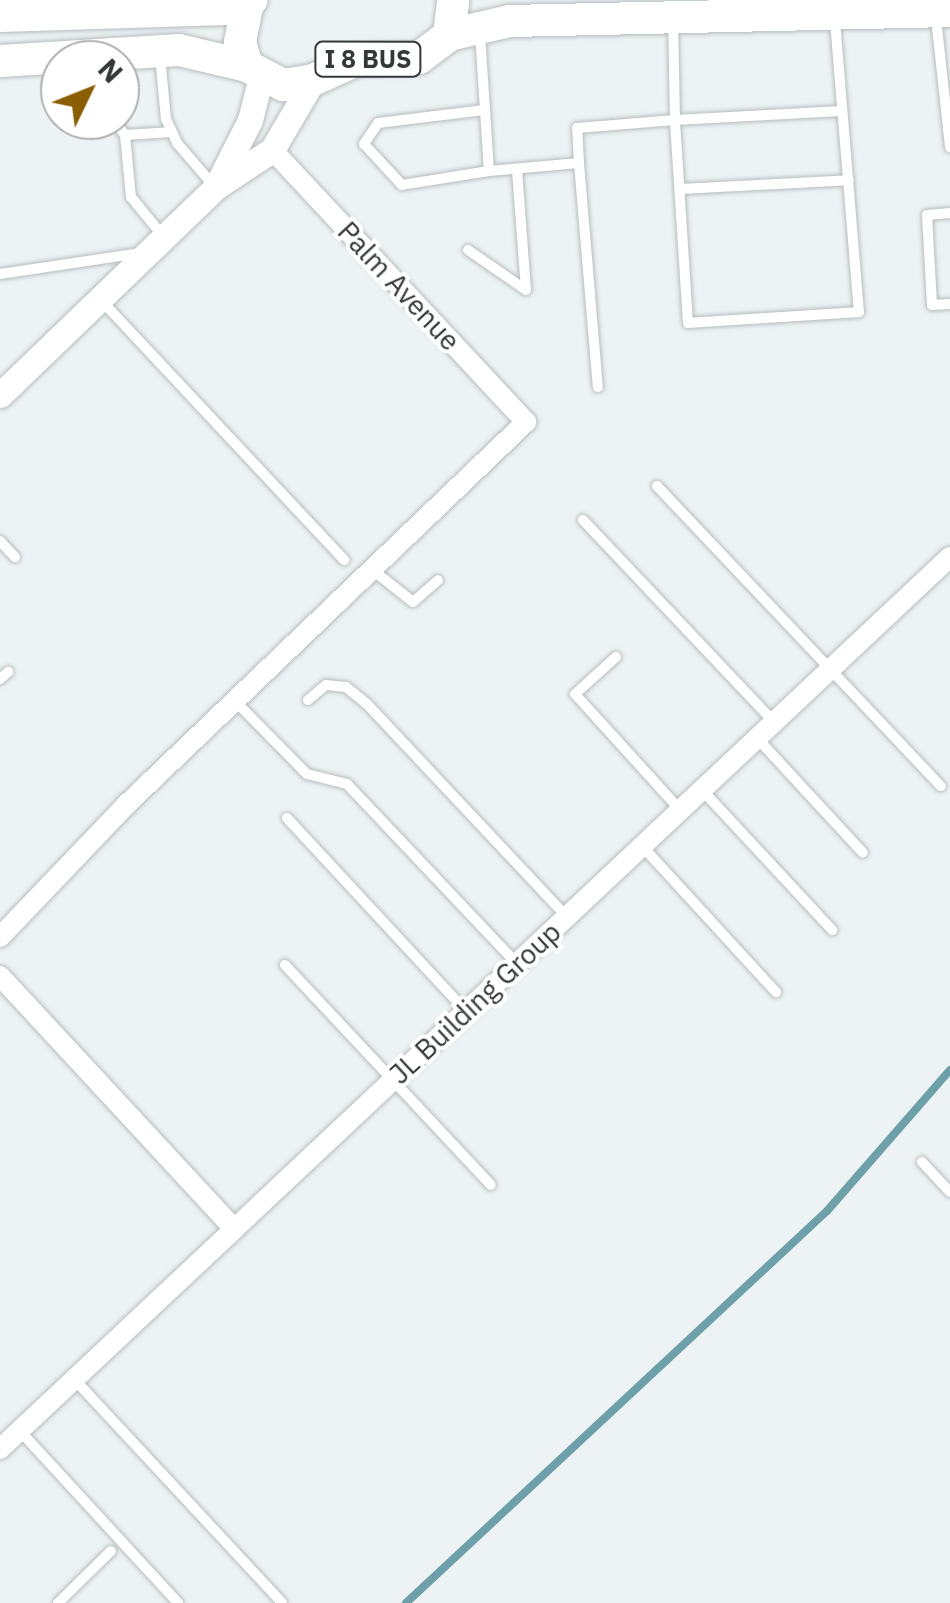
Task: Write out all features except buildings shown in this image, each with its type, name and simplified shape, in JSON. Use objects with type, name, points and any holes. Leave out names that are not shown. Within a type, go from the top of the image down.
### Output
[{"type":"main road","name":"I 8 BUS","points":[[453,0],[465,31]]},
{"type":"main road","points":[[0,16],[127,4],[225,9],[249,1]]},
{"type":"main road","points":[[249,1],[240,42],[254,72]]},
{"type":"main road","name":"I 8 BUS","points":[[140,52],[199,51],[283,85],[313,80],[357,60],[419,58],[465,31],[673,18],[943,12]]},
{"type":"main road","name":"I 8 BUS","points":[[0,61],[40,59]]},
{"type":"street","points":[[216,187],[250,120],[254,72]]},
{"type":"street","points":[[0,395],[216,187],[272,150],[313,80]]},
{"type":"street","name":"Palm Avenue","points":[[272,150],[526,422],[375,572]]},
{"type":"street","name":"JL Building Group","points":[[0,1449],[950,558]]},
{"type":"street","points":[[0,937],[236,702],[375,572]]},
{"type":"street","points":[[0,976],[234,1229]]},
{"type":"lane","points":[[943,12],[950,147]]},
{"type":"lane","points":[[673,18],[688,324],[859,312],[834,14]]},
{"type":"lane","points":[[465,31],[484,110],[489,171]]},
{"type":"lane","points":[[159,50],[172,132],[216,187]]},
{"type":"lane","points":[[484,110],[378,123],[364,144],[402,185],[489,171],[579,163]]},
{"type":"lane","points":[[598,387],[577,128],[842,110]]},
{"type":"lane","points":[[140,134],[172,132]]},
{"type":"lane","points":[[0,274],[155,244],[131,197],[125,140]]},
{"type":"lane","points":[[468,250],[526,290],[517,168]]},
{"type":"lane","points":[[680,190],[849,180]]},
{"type":"lane","points":[[950,213],[927,215],[932,306],[950,304]]},
{"type":"lane","points":[[98,298],[344,560]]},
{"type":"lane","points":[[657,486],[940,786]]},
{"type":"lane","points":[[584,520],[774,722]]},
{"type":"lane","points":[[0,541],[15,557]]},
{"type":"lane","points":[[375,572],[413,602],[438,580]]},
{"type":"lane","points":[[616,657],[575,694],[680,810]]},
{"type":"lane","points":[[308,700],[326,684],[346,687],[367,704],[567,917]]},
{"type":"lane","points":[[236,702],[307,774],[347,784],[517,964]]},
{"type":"lane","points":[[757,738],[863,853]]},
{"type":"lane","points":[[702,790],[832,930]]},
{"type":"lane","points":[[287,818],[466,1011]]},
{"type":"lane","points":[[642,846],[776,992]]},
{"type":"lane","points":[[285,965],[492,1185]]},
{"type":"lane","points":[[922,1162],[950,1192]]},
{"type":"lane","points":[[74,1379],[282,1603]]},
{"type":"lane","points":[[20,1430],[178,1603]]},
{"type":"lane","points":[[58,1603],[111,1551]]},
{"type":"waterway","points":[[406,1603],[827,1211],[950,1070]]}]
